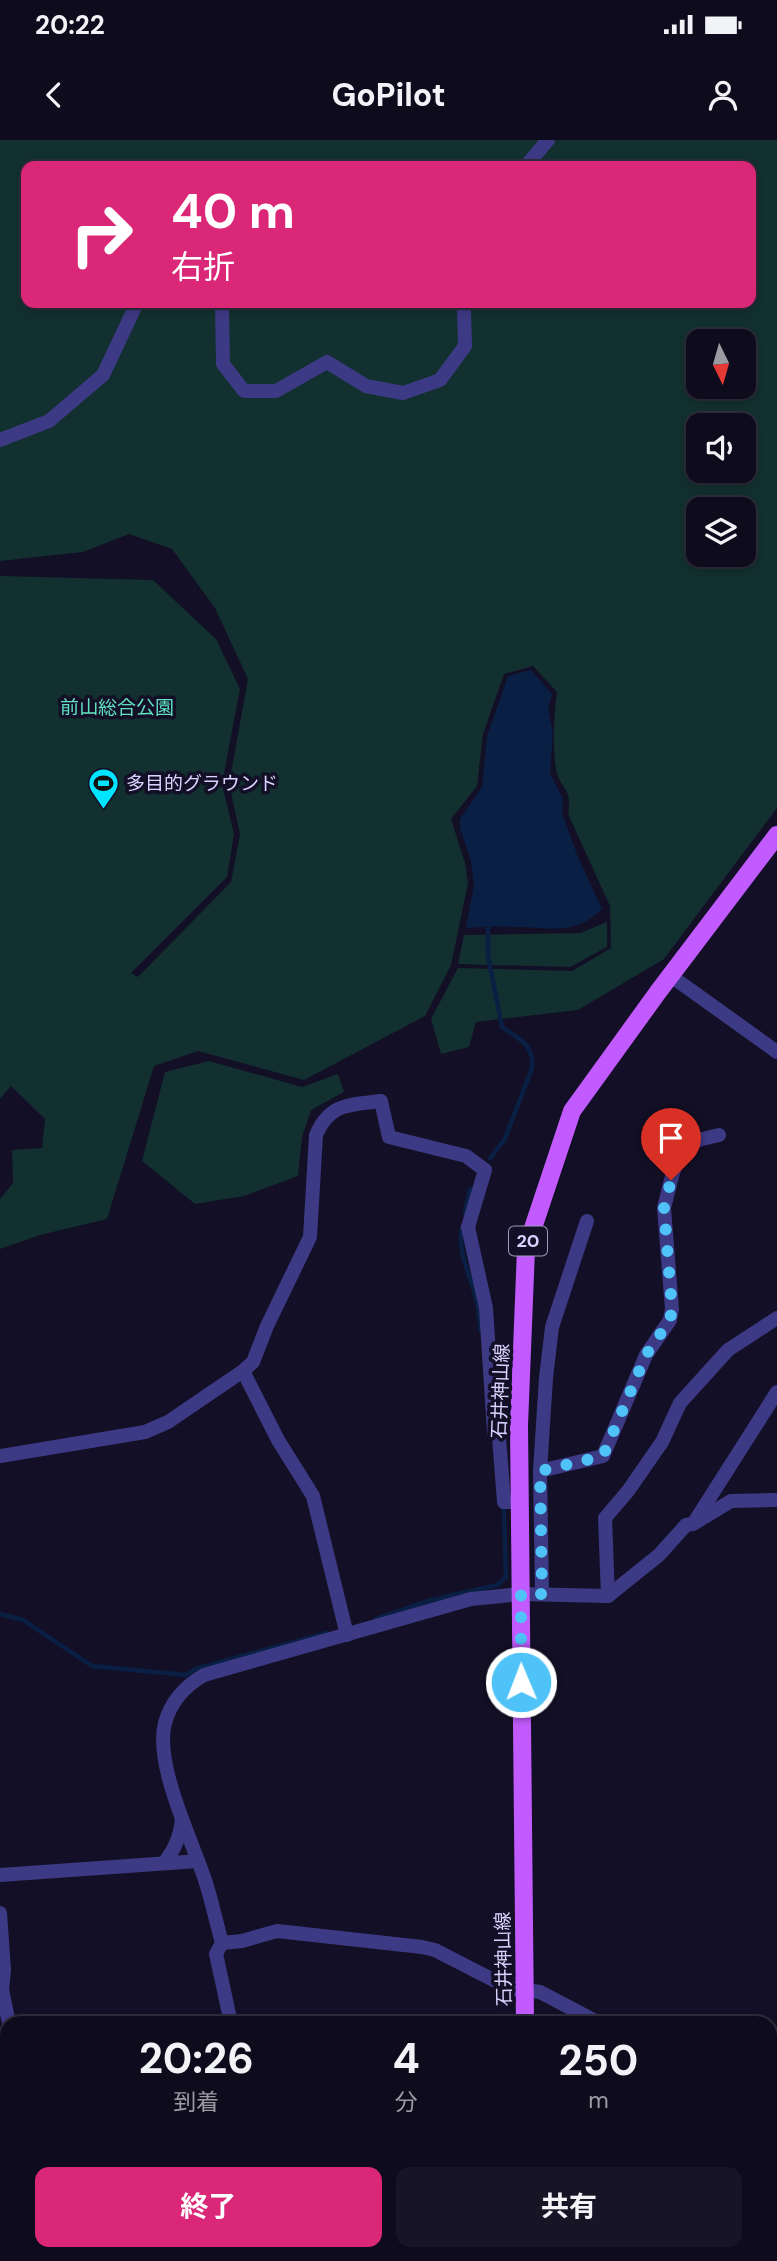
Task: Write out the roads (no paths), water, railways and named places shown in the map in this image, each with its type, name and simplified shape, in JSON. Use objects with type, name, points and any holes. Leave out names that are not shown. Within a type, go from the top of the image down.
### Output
[{"type":"main road","name":"石井神山線","points":[[525,2016],[519,1425],[526,1249],[572,1111],[777,835]]},
{"type":"street","points":[[530,161],[548,140]]},
{"type":"street","points":[[0,440],[49,421],[103,375],[135,308]]},
{"type":"street","points":[[222,308],[223,364],[244,391],[275,391],[327,362],[366,386],[403,393],[440,380],[465,346],[463,308]]},
{"type":"street","points":[[671,976],[777,1052]]},
{"type":"street","points":[[0,1456],[145,1432],[168,1422],[243,1371],[258,1353],[267,1326],[310,1237],[316,1135],[323,1120],[332,1111],[381,1101],[389,1137],[467,1156],[485,1170],[468,1227],[486,1308],[494,1432],[499,1437],[504,1502],[519,1502]]},
{"type":"street","points":[[540,1471],[603,1456],[646,1355],[670,1320],[672,1309],[664,1208],[679,1154],[698,1140],[719,1135]]},
{"type":"street","points":[[542,1594],[540,1471],[552,1327],[587,1221]]},
{"type":"street","points":[[608,1596],[605,1518],[628,1491],[662,1441],[680,1403],[728,1350],[777,1318]]},
{"type":"street","points":[[243,1371],[278,1440],[313,1496],[345,1630]]},
{"type":"street","points":[[693,1524],[777,1392]]},
{"type":"street","points":[[229,2016],[216,1954],[222,1943],[198,1861],[172,1791],[164,1750],[164,1724],[177,1696],[189,1684],[204,1675],[345,1630],[471,1599],[521,1594],[608,1596],[659,1555],[686,1525],[693,1524],[731,1501],[777,1500]]},
{"type":"street","points":[[164,1863],[174,1850],[180,1835],[182,1818]]},
{"type":"street","points":[[0,1875],[198,1861]]},
{"type":"street","points":[[0,1913],[4,1970],[1,1990],[7,2016]]},
{"type":"street","points":[[222,1943],[242,1941],[277,1931],[422,1947],[435,1950],[509,1988],[540,1992],[586,2016]]},
{"type":"water","points":[[531,670],[552,694],[548,710],[553,732],[550,773],[563,799],[562,813],[578,857],[602,909],[592,918],[572,927],[466,928],[474,885],[460,819],[482,787],[487,736],[508,676]]},
{"type":"waterway","points":[[488,924],[488,956],[502,1027],[524,1043],[532,1060],[532,1068],[505,1139],[490,1158]]},
{"type":"waterway","points":[[465,1212],[470,1189]]},
{"type":"waterway","points":[[462,1227],[461,1245],[477,1302],[481,1331]]},
{"type":"waterway","points":[[376,1619],[428,1601],[497,1585],[506,1577],[504,1510]]},
{"type":"waterway","points":[[0,1614],[23,1620],[92,1666],[186,1675],[195,1669],[327,1633]]},
{"type":"place","name":"多目的グラウンド","points":[[103,810]]},
{"type":"park label","name":"前山総合公園","points":[[117,707]]}]
